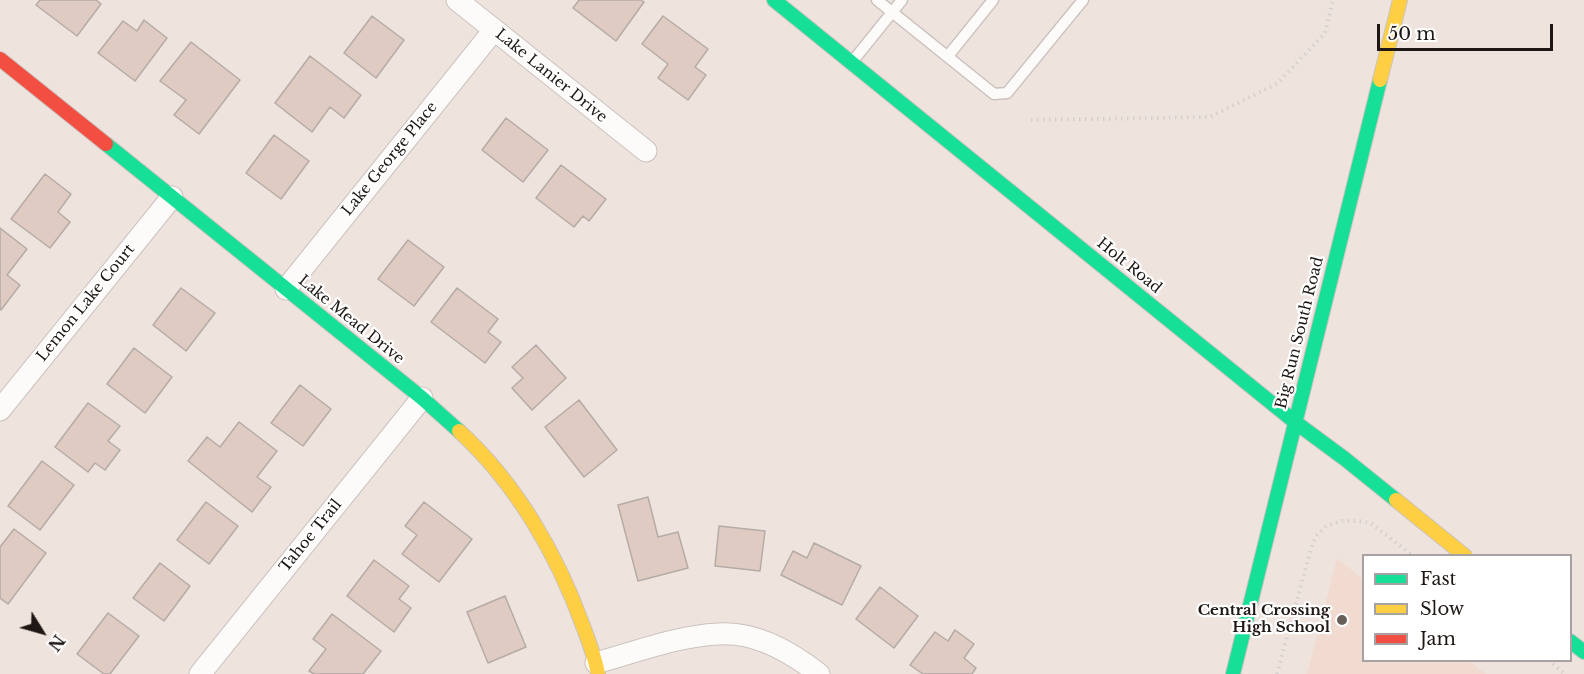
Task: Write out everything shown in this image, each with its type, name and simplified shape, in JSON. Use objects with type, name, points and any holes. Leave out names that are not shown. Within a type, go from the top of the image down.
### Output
[{"type":"street","name":"Lake Lanier Drive","points":[[457,0],[646,151]]},
{"type":"street","name":"Holt Road","points":[[774,0],[1295,422],[1464,554]]},
{"type":"street","name":"Big Run South Road","points":[[1233,674],[1400,0]]},
{"type":"street","name":"Lake George Place","points":[[286,289],[494,30]]},
{"type":"street","name":"Lake Mead Drive","points":[[0,58],[422,398],[480,453],[530,517],[552,554],[574,603],[597,668]]},
{"type":"street","name":"Lemon Lake Court","points":[[0,410],[172,197]]},
{"type":"street","name":"Tahoe Trail","points":[[200,674],[422,398]]},
{"type":"street","points":[[597,668],[685,638],[719,633],[748,636],[780,648],[819,674]]},
{"type":"street","points":[[1572,643],[1584,652]]},
{"type":"lane","points":[[877,0],[994,94],[1008,93],[1083,0]]},
{"type":"lane","points":[[852,63],[902,0]]},
{"type":"lane","points":[[948,56],[993,0]]},
{"type":"path","points":[[1031,120],[1210,117],[1278,83],[1325,33],[1333,0]]},
{"type":"path","points":[[1277,674],[1312,544],[1326,526],[1342,521],[1371,524],[1412,554]]},
{"type":"path","points":[[1550,662],[1565,674]]},
{"type":"shaded area","name":"Central Crossing High School","points":[[1337,558],[1362,578],[1362,662],[1470,662],[1486,674],[1307,674]]},
{"type":"building","points":[[40,0],[96,0],[101,4],[77,36],[36,5]]},
{"type":"building","points":[[579,0],[641,0],[644,2],[616,41],[573,8]]},
{"type":"building","points":[[372,16],[404,40],[376,78],[344,53]]},
{"type":"building","points":[[663,16],[708,49],[695,67],[706,75],[688,100],[658,78],[668,64],[642,44]]},
{"type":"building","points":[[144,20],[167,38],[135,81],[98,53],[123,21],[137,31]]},
{"type":"building","points":[[191,42],[240,80],[199,134],[174,115],[186,100],[160,81]]},
{"type":"building","points":[[310,56],[361,95],[344,118],[330,107],[312,132],[275,103]]},
{"type":"building","points":[[506,118],[548,150],[523,182],[482,150]]},
{"type":"building","points":[[274,135],[309,161],[281,199],[246,173]]},
{"type":"building","points":[[561,165],[606,199],[589,221],[583,216],[574,227],[536,198]]},
{"type":"building","points":[[45,174],[71,194],[58,212],[70,222],[50,248],[11,219]]},
{"type":"building","points":[[0,228],[27,249],[7,275],[20,285],[1,310],[0,309]]},
{"type":"building","points":[[408,240],[444,267],[414,306],[378,279]]},
{"type":"building","points":[[181,288],[215,313],[186,351],[153,325]]},
{"type":"building","points":[[457,288],[498,319],[488,332],[501,342],[485,363],[431,322]]},
{"type":"building","points":[[536,345],[566,378],[532,410],[512,388],[523,378],[512,367]]},
{"type":"building","points":[[134,348],[172,377],[145,413],[107,384]]},
{"type":"building","points":[[300,385],[331,409],[303,446],[271,423]]},
{"type":"building","points":[[579,400],[617,450],[584,477],[545,427]]},
{"type":"building","points":[[88,403],[120,426],[108,441],[120,450],[105,470],[95,463],[88,472],[55,447]]},
{"type":"building","points":[[239,422],[277,451],[257,477],[271,487],[252,512],[188,461],[207,437],[220,447]]},
{"type":"building","points":[[42,461],[74,485],[40,530],[8,506]]},
{"type":"building","points":[[648,497],[658,537],[678,532],[688,568],[638,581],[618,505]]},
{"type":"building","points":[[206,502],[238,526],[209,564],[177,540]]},
{"type":"building","points":[[424,502],[472,539],[439,582],[402,554],[417,535],[405,526]]},
{"type":"building","points":[[719,526],[765,531],[760,571],[715,566]]},
{"type":"building","points":[[14,529],[46,553],[8,604],[0,598],[0,547]]},
{"type":"building","points":[[814,543],[861,566],[842,605],[781,575],[793,551],[807,558]]},
{"type":"building","points":[[374,560],[409,586],[399,599],[411,608],[394,632],[347,596]]},
{"type":"building","points":[[160,563],[190,586],[164,621],[133,598]]},
{"type":"building","points":[[880,587],[918,616],[894,648],[856,619]]},
{"type":"building","points":[[505,596],[526,647],[488,663],[467,612]]},
{"type":"building","points":[[108,613],[139,636],[110,674],[104,674],[77,654]]},
{"type":"building","points":[[332,614],[381,651],[363,674],[314,674],[309,671],[326,649],[313,639]]},
{"type":"building","points":[[955,630],[974,644],[964,658],[976,668],[972,674],[923,674],[910,665],[935,632],[948,641]]},
{"type":"traffic: fast","points":[[774,0],[1295,422],[1396,500]]},
{"type":"traffic: fast","points":[[1233,674],[1380,80]]},
{"type":"traffic: fast","points":[[106,144],[422,398],[459,431]]},
{"type":"traffic: fast","points":[[1572,643],[1584,652]]},
{"type":"traffic: slow","points":[[1380,80],[1400,0]]},
{"type":"traffic: slow","points":[[459,431],[499,473],[533,521],[573,599],[592,650],[598,674]]},
{"type":"traffic: slow","points":[[1396,500],[1463,554]]},
{"type":"traffic: jam","points":[[0,59],[106,144]]},
{"type":"place","name":"Central Crossing High School","points":[[1342,620]]}]
